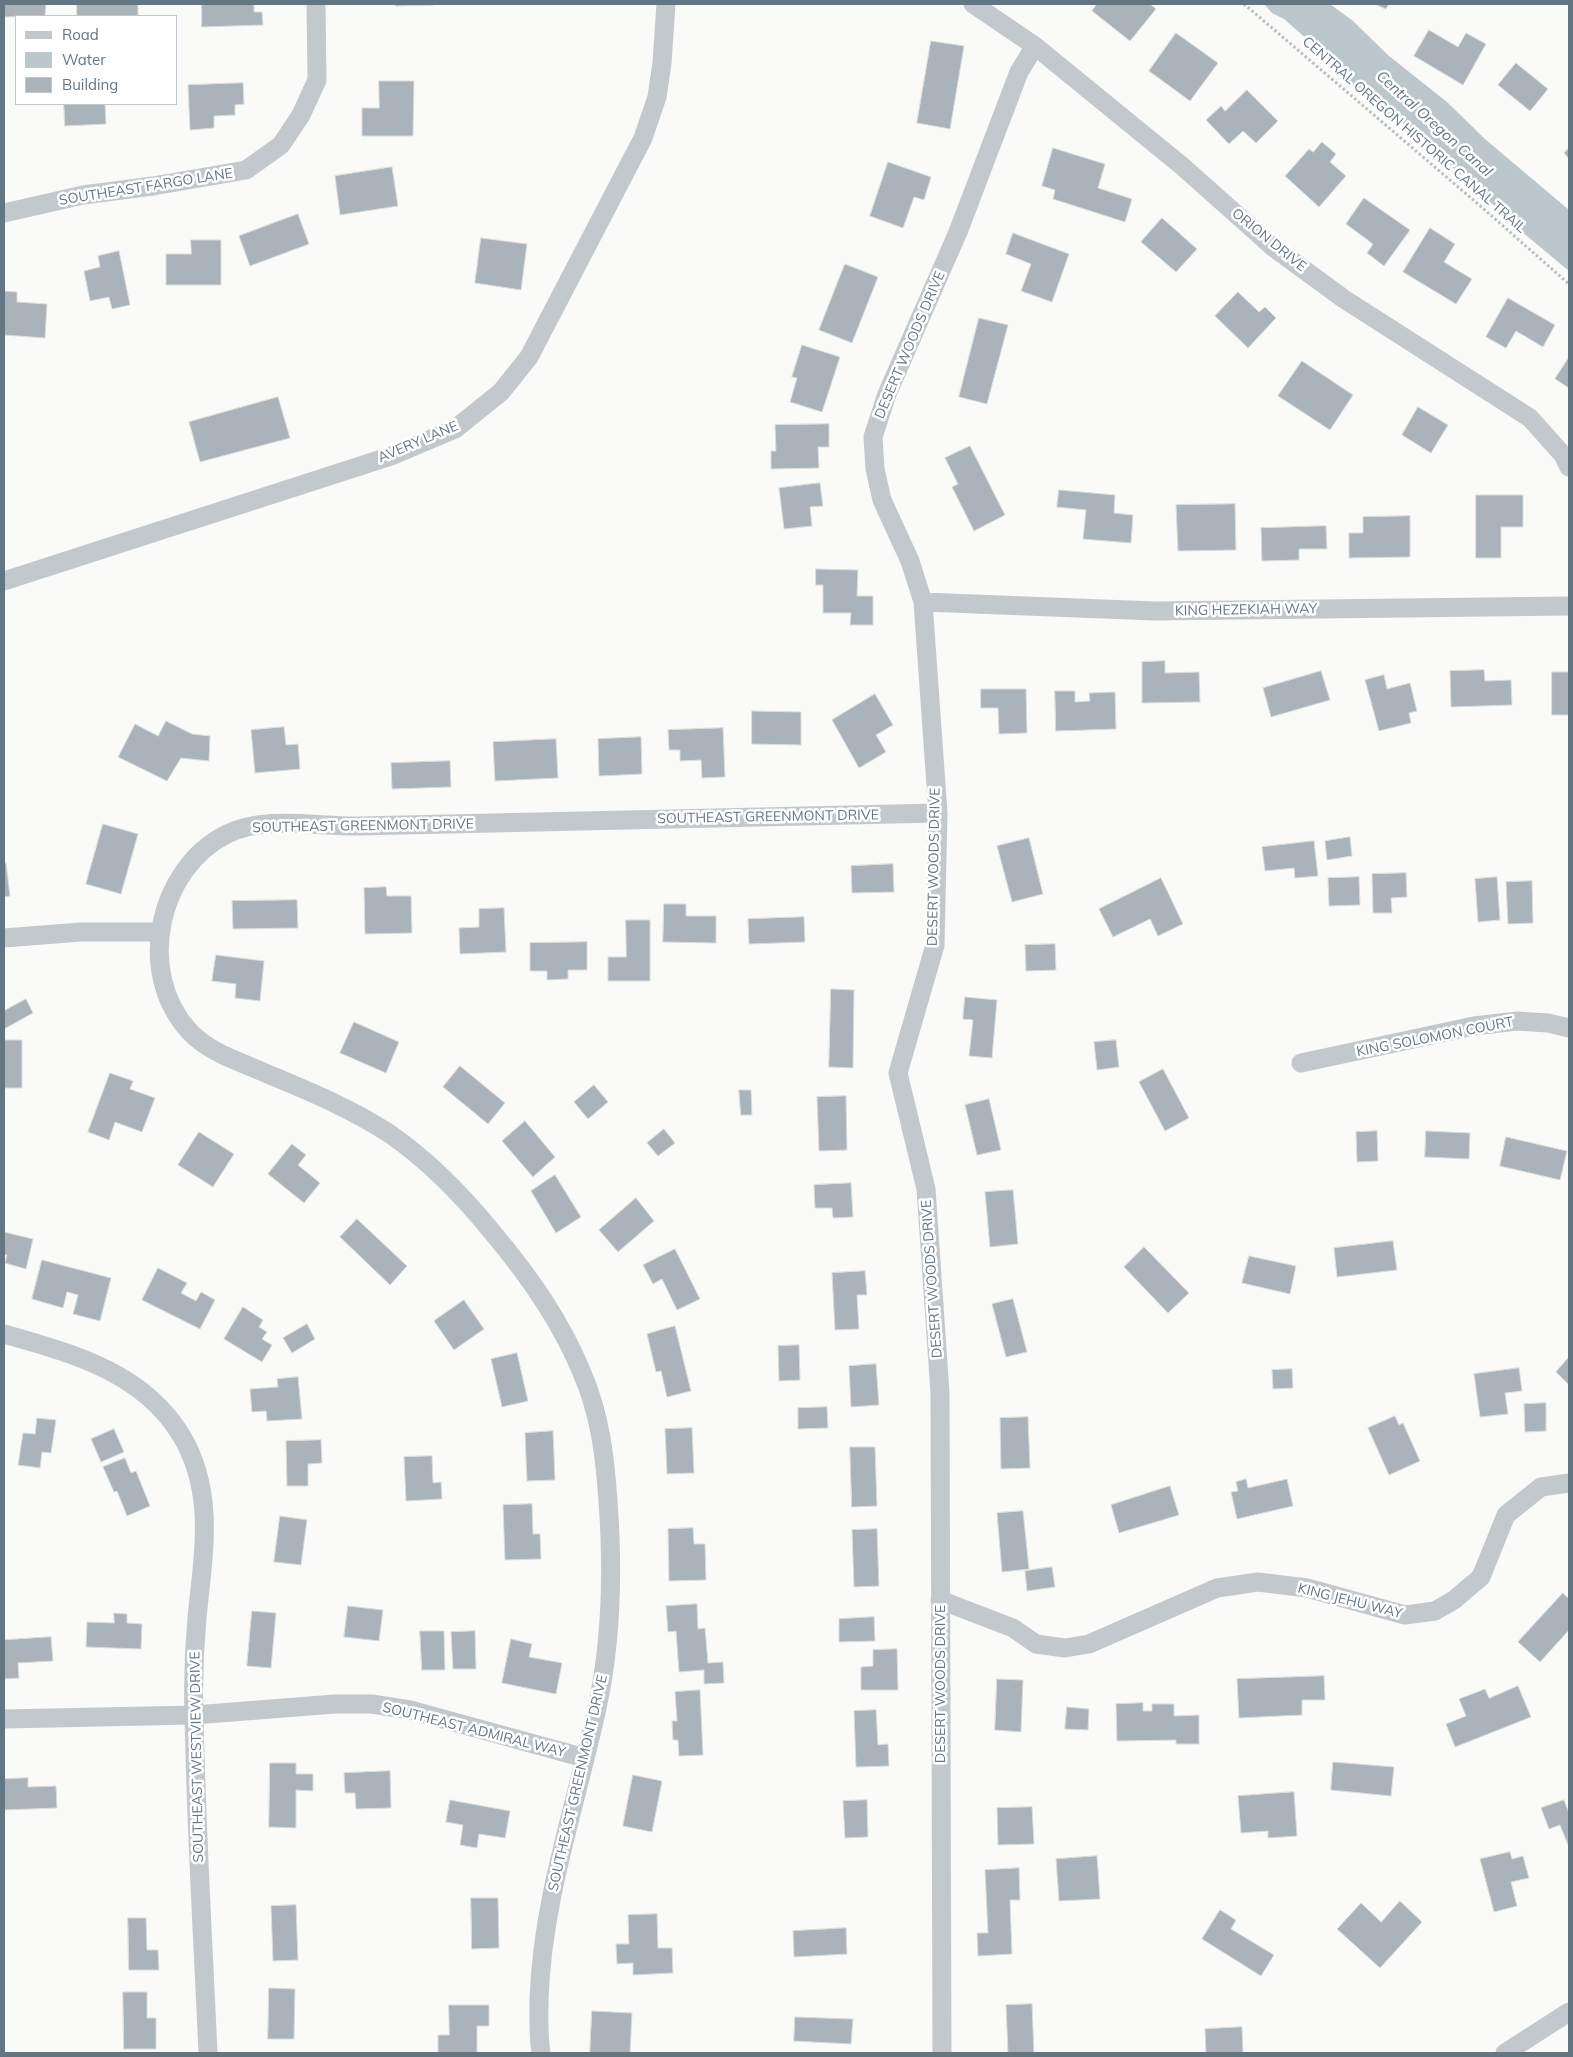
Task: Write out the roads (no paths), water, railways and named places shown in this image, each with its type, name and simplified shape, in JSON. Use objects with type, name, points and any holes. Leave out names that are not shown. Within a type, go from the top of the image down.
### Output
[{"type":"street","name":"SOUTHEAST FARGO LANE","points":[[4,213],[83,195],[154,186],[246,170],[281,144],[301,115],[317,80],[316,4]]},
{"type":"street","name":"AVERY LANE","points":[[4,581],[392,456],[455,429],[502,392],[529,357],[643,138],[657,98],[662,63],[666,4]]},
{"type":"street","name":"ORION DRIVE","points":[[973,4],[1035,46],[1182,166],[1273,247],[1344,299],[1530,418],[1563,455],[1569,467]]},
{"type":"street","name":"DESERT WOODS DRIVE","points":[[942,2053],[940,1393],[926,1189],[898,1073],[935,945],[938,813],[923,602],[910,561],[882,500],[875,469],[873,438],[887,394],[958,232],[1019,72],[1035,46]]},
{"type":"street","name":"KING HEZEKIAH WAY","points":[[923,602],[1155,611],[1569,606]]},
{"type":"street","name":"SOUTHEAST GREENMONT DRIVE","points":[[541,2053],[538,2039],[540,1966],[552,1891],[597,1707],[607,1644],[611,1535],[604,1456],[600,1428],[583,1374],[558,1322],[516,1261],[481,1218],[417,1154],[391,1135],[333,1101],[223,1055],[209,1048],[189,1031],[180,1019],[166,992],[160,962],[162,918],[172,893],[197,857],[211,844],[229,833],[256,826],[283,824],[359,826],[938,813]]},
{"type":"street","points":[[4,938],[81,932],[160,932]]},
{"type":"street","name":"KING SOLOMON COURT","points":[[1301,1063],[1474,1026],[1518,1021],[1548,1023],[1569,1028]]},
{"type":"street","name":"SOUTHEAST WESTVIEW DRIVE","points":[[4,1334],[89,1360],[129,1381],[152,1399],[181,1434],[198,1476],[206,1518],[195,1639],[194,1714],[208,2053]]},
{"type":"street","name":"KING JEHU WAY","points":[[940,1600],[1013,1628],[1036,1644],[1065,1648],[1089,1644],[1217,1588],[1258,1582],[1307,1588],[1405,1615],[1435,1611],[1454,1600],[1481,1577],[1506,1515],[1541,1487],[1569,1483]]},
{"type":"street","name":"SOUTHEAST ADMIRAL WAY","points":[[4,1719],[194,1714],[335,1704],[372,1704],[410,1710],[585,1758]]},
{"type":"street","points":[[1505,2053],[1569,2012]]},
{"type":"water","name":"Central Oregon Canal","points":[[1264,4],[1330,4],[1353,21],[1389,56],[1447,102],[1485,139],[1569,210],[1569,271],[1527,236],[1421,138],[1359,92],[1308,40],[1284,19],[1272,13]]}]
